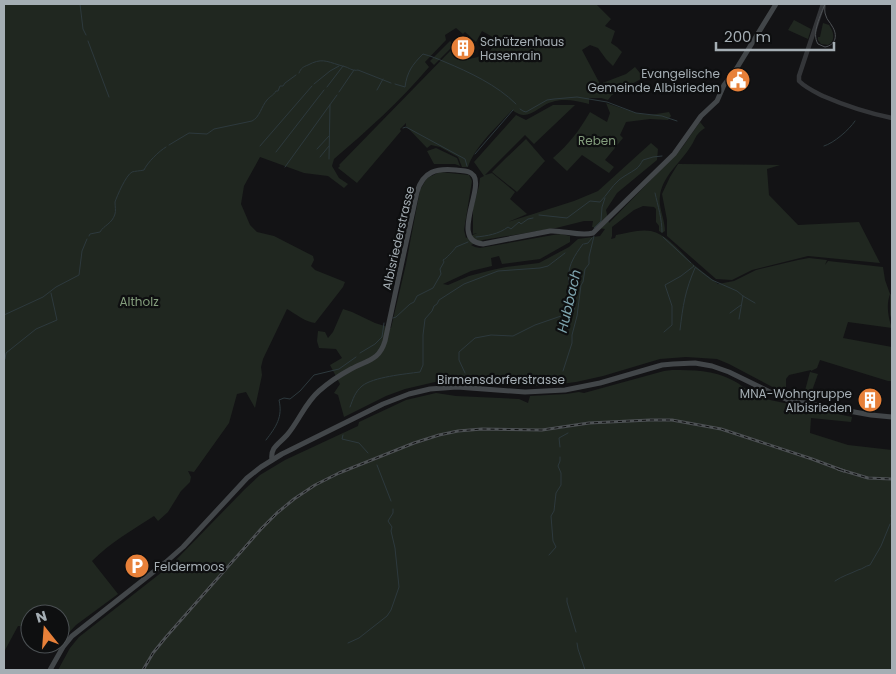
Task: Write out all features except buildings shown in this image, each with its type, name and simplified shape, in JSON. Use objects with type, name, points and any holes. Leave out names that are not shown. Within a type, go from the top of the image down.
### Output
[{"type":"main road","name":"Albisriederstrasse","points":[[272,460],[272,449],[287,435],[314,396],[322,388],[346,372],[374,358],[382,350],[417,192],[420,183],[426,176],[435,171],[446,169],[470,172],[476,178],[468,229],[472,239],[478,243],[484,244],[550,231],[586,234],[594,232],[674,154],[701,116],[717,101],[724,85],[740,63],[776,4]]},
{"type":"main road","name":"Birmensdorferstrasse","points":[[50,670],[63,647],[72,636],[166,562],[247,478],[272,460],[383,404],[409,394],[443,387],[525,392],[565,390],[583,388],[662,365],[695,364],[720,368],[774,394],[799,402],[892,417]]},
{"type":"street","points":[[823,4],[798,78],[799,81],[838,103],[870,114],[892,118]]},
{"type":"green space","name":"Altholz","points":[[4,4],[596,4],[611,19],[605,26],[615,31],[611,43],[622,52],[613,66],[598,48],[590,45],[582,50],[600,84],[626,74],[635,67],[640,73],[648,75],[612,95],[608,100],[589,98],[589,104],[561,100],[549,103],[526,115],[512,110],[481,144],[468,167],[462,167],[458,157],[440,147],[431,145],[427,148],[406,126],[406,123],[357,183],[338,168],[455,46],[469,59],[478,57],[482,53],[487,55],[498,40],[482,31],[476,42],[465,32],[463,34],[456,28],[445,35],[446,40],[425,62],[429,67],[407,92],[334,159],[332,166],[339,178],[348,184],[344,188],[328,176],[304,173],[260,157],[244,186],[241,204],[250,225],[257,232],[274,236],[313,256],[314,260],[311,266],[315,270],[345,282],[343,287],[315,323],[287,309],[263,359],[262,375],[255,408],[246,392],[237,394],[229,423],[194,472],[188,471],[191,477],[190,482],[181,491],[168,512],[158,521],[154,516],[138,526],[92,561],[118,594],[70,631],[70,604],[20,604],[20,626],[18,626],[4,652]]},
{"type":"green space","points":[[794,20],[811,29],[808,39],[788,30]]},
{"type":"green space","points":[[823,23],[829,25],[833,33],[833,39],[828,45],[821,44],[818,40]]},
{"type":"green space","points":[[450,41],[454,45],[434,65],[430,61]]},
{"type":"green space","name":"Reben","points":[[606,103],[636,113],[650,115],[669,112],[671,116],[668,120],[650,119],[626,122],[620,135],[623,138],[605,160],[614,167],[609,173],[582,155],[567,171],[553,158],[574,136],[590,112],[607,122],[610,113]]},
{"type":"green space","points":[[553,105],[575,105],[534,144],[525,135],[485,175],[492,173],[515,192],[510,199],[527,214],[508,222],[574,201],[598,191],[651,143],[658,149],[657,160],[617,193],[606,210],[609,223],[681,149],[700,122],[705,128],[697,135],[661,189],[660,204],[665,231],[662,233],[659,231],[659,226],[656,222],[656,209],[643,206],[634,210],[612,227],[611,239],[615,238],[616,235],[638,231],[657,233],[669,240],[693,264],[718,284],[734,281],[756,270],[809,258],[827,260],[825,265],[828,261],[883,267],[890,294],[888,311],[892,328],[848,322],[843,338],[892,347],[892,381],[820,360],[817,368],[789,375],[786,379],[786,392],[793,393],[798,397],[782,392],[717,359],[686,357],[660,359],[603,376],[545,386],[504,384],[476,377],[464,380],[435,382],[405,389],[386,396],[344,417],[338,395],[334,393],[340,384],[330,365],[342,358],[336,349],[319,348],[317,341],[318,331],[325,332],[328,338],[333,332],[343,309],[391,328],[406,264],[420,190],[427,178],[440,172],[469,175],[472,181],[464,230],[466,238],[477,233],[473,234],[473,208],[480,178],[484,176],[474,162],[516,115],[526,120]],"holes":[[[584,221],[593,221],[592,227],[605,229],[600,236],[578,239],[569,247],[539,263],[492,270],[469,276],[448,285],[443,284],[471,271],[492,266],[491,258],[499,256],[502,264],[540,259],[570,242],[570,236],[553,235],[480,248],[471,245],[483,240],[556,228]]]},
{"type":"green space","name":"Reben","points":[[526,139],[545,161],[517,192],[492,172]]},
{"type":"green space","points":[[436,148],[457,158],[460,166],[455,164],[434,164],[427,151]]},
{"type":"green space","points":[[678,164],[780,165],[767,169],[769,195],[798,225],[859,222],[880,263],[808,256],[752,270],[732,280],[716,279],[667,236],[667,220],[662,194]]},
{"type":"green space","points":[[890,294],[892,295],[892,321],[890,315]]},
{"type":"green space","points":[[664,371],[710,372],[734,381],[748,391],[770,400],[852,417],[851,422],[811,418],[810,433],[848,445],[892,450],[892,670],[58,670],[67,654],[70,654],[70,648],[79,637],[171,565],[260,475],[285,460],[358,426],[359,422],[406,400],[436,393],[456,396],[519,399],[528,403],[530,396],[584,393]]},
{"type":"green space","points":[[810,372],[818,374],[809,399],[803,398]]},
{"type":"waterway","points":[[80,4],[83,29],[86,35]]},
{"type":"waterway","points":[[88,41],[109,97]]},
{"type":"waterway","points":[[395,84],[405,87],[411,69],[423,54],[454,66],[482,80],[516,104]]},
{"type":"waterway","points":[[299,73],[305,66],[317,61],[324,61],[358,70],[391,83]]},
{"type":"waterway","points":[[314,84],[339,66]]},
{"type":"waterway","points":[[327,87],[343,66]]},
{"type":"waterway","points":[[339,92],[354,70]]},
{"type":"waterway","points":[[169,145],[189,133],[207,134],[214,129],[252,121],[257,117],[268,99],[278,91],[280,86],[283,86],[296,75]]},
{"type":"waterway","points":[[377,90],[383,79]]},
{"type":"waterway","points":[[260,146],[312,86]]},
{"type":"waterway","points":[[276,152],[324,90]]},
{"type":"waterway","points":[[285,167],[337,95]]},
{"type":"waterway","points":[[520,109],[526,112],[547,100],[577,97],[607,102],[636,113],[662,116],[677,121]]},
{"type":"waterway","points":[[329,159],[330,105]]},
{"type":"waterway","points":[[475,154],[513,110]]},
{"type":"waterway","points":[[824,146],[841,136],[855,121]]},
{"type":"waterway","points":[[403,128],[406,127],[465,159],[467,166]]},
{"type":"waterway","points":[[317,149],[329,136]]},
{"type":"waterway","points":[[320,157],[329,146]]},
{"type":"waterway","points":[[89,236],[90,234],[100,232],[114,217],[115,202],[127,177],[133,172],[144,170],[153,157],[166,147]]},
{"type":"waterway","name":"Hubbach","points":[[539,215],[567,218],[590,201],[600,202],[616,183],[637,168],[643,160],[662,156]]},
{"type":"waterway","points":[[655,193],[661,217],[662,232]]},
{"type":"waterway","name":"Hubbach","points":[[594,228],[601,221],[605,198]]},
{"type":"waterway","points":[[476,237],[493,234],[508,227],[511,229],[519,222],[521,224],[533,218]]},
{"type":"waterway","name":"Hubbach","points":[[563,371],[572,343],[581,285],[585,269],[589,264],[594,236]]},
{"type":"waterway","points":[[663,237],[691,263]]},
{"type":"waterway","name":"Hubbach","points":[[584,244],[588,243],[592,238]]},
{"type":"waterway","points":[[4,315],[43,297],[56,287],[79,275],[82,251],[87,239]]},
{"type":"waterway","points":[[393,318],[414,302],[417,296],[433,288],[441,274],[440,269],[444,262],[443,260],[456,247],[468,242]]},
{"type":"waterway","points":[[465,373],[459,360],[459,352],[475,338],[491,335],[513,336],[574,310],[569,274],[573,260],[583,244]]},
{"type":"waterway","points":[[350,407],[354,396],[367,383],[390,376],[420,372],[423,365],[425,319],[439,300],[464,284],[498,271],[548,266],[565,253]]},
{"type":"waterway","points":[[664,332],[672,325],[672,306],[665,285],[681,276],[693,265]]},
{"type":"waterway","points":[[695,267],[712,280],[737,291],[755,303]]},
{"type":"waterway","points":[[680,330],[685,298],[695,268]]},
{"type":"waterway","points":[[5,359],[6,353],[36,329],[57,320],[51,293]]},
{"type":"waterway","points":[[739,319],[743,296]]},
{"type":"waterway","points":[[730,313],[741,305]]},
{"type":"waterway","points":[[360,353],[375,344],[382,337],[384,323]]},
{"type":"waterway","points":[[266,440],[278,422],[280,412],[279,400],[284,398],[290,399],[314,375],[339,369],[356,357]]},
{"type":"waterway","name":"Hubbach","points":[[560,447],[559,438],[568,433]]},
{"type":"waterway","points":[[343,435],[342,439],[359,443],[368,453]]},
{"type":"waterway","name":"Hubbach","points":[[549,555],[556,547],[553,541],[551,516],[554,511],[556,493],[561,485],[561,473],[558,466],[560,457]]},
{"type":"waterway","points":[[377,465],[391,501]]},
{"type":"waterway","points":[[348,643],[359,638],[387,616],[399,587],[392,527],[388,521],[393,513],[393,509]]},
{"type":"waterway","points":[[835,581],[870,565],[881,546],[890,524]]},
{"type":"waterway","name":"Hubbach","points":[[567,598],[576,632]]},
{"type":"waterway","name":"Hubbach","points":[[577,643],[585,670]]},
{"type":"tram line","points":[[825,4],[825,14],[834,29],[835,39],[832,44],[825,47],[818,44],[816,35],[817,24],[825,4]]},
{"type":"railway","points":[[143,670],[153,653],[166,637],[261,529],[294,499],[315,485],[339,473],[439,435],[482,429],[542,430],[589,423],[672,420],[721,429],[844,471]]},
{"type":"railway","points":[[838,469],[868,478],[892,479]]},
{"type":"place","name":"Schützenhaus Hasenrain","points":[[463,48]]},
{"type":"place","name":"Evangelische Gemeinde Albisrieden","points":[[738,80]]},
{"type":"place","name":"MNA-Wohngruppe Albisrieden","points":[[870,400]]},
{"type":"place","name":"Feldermoos","points":[[137,566]]}]
